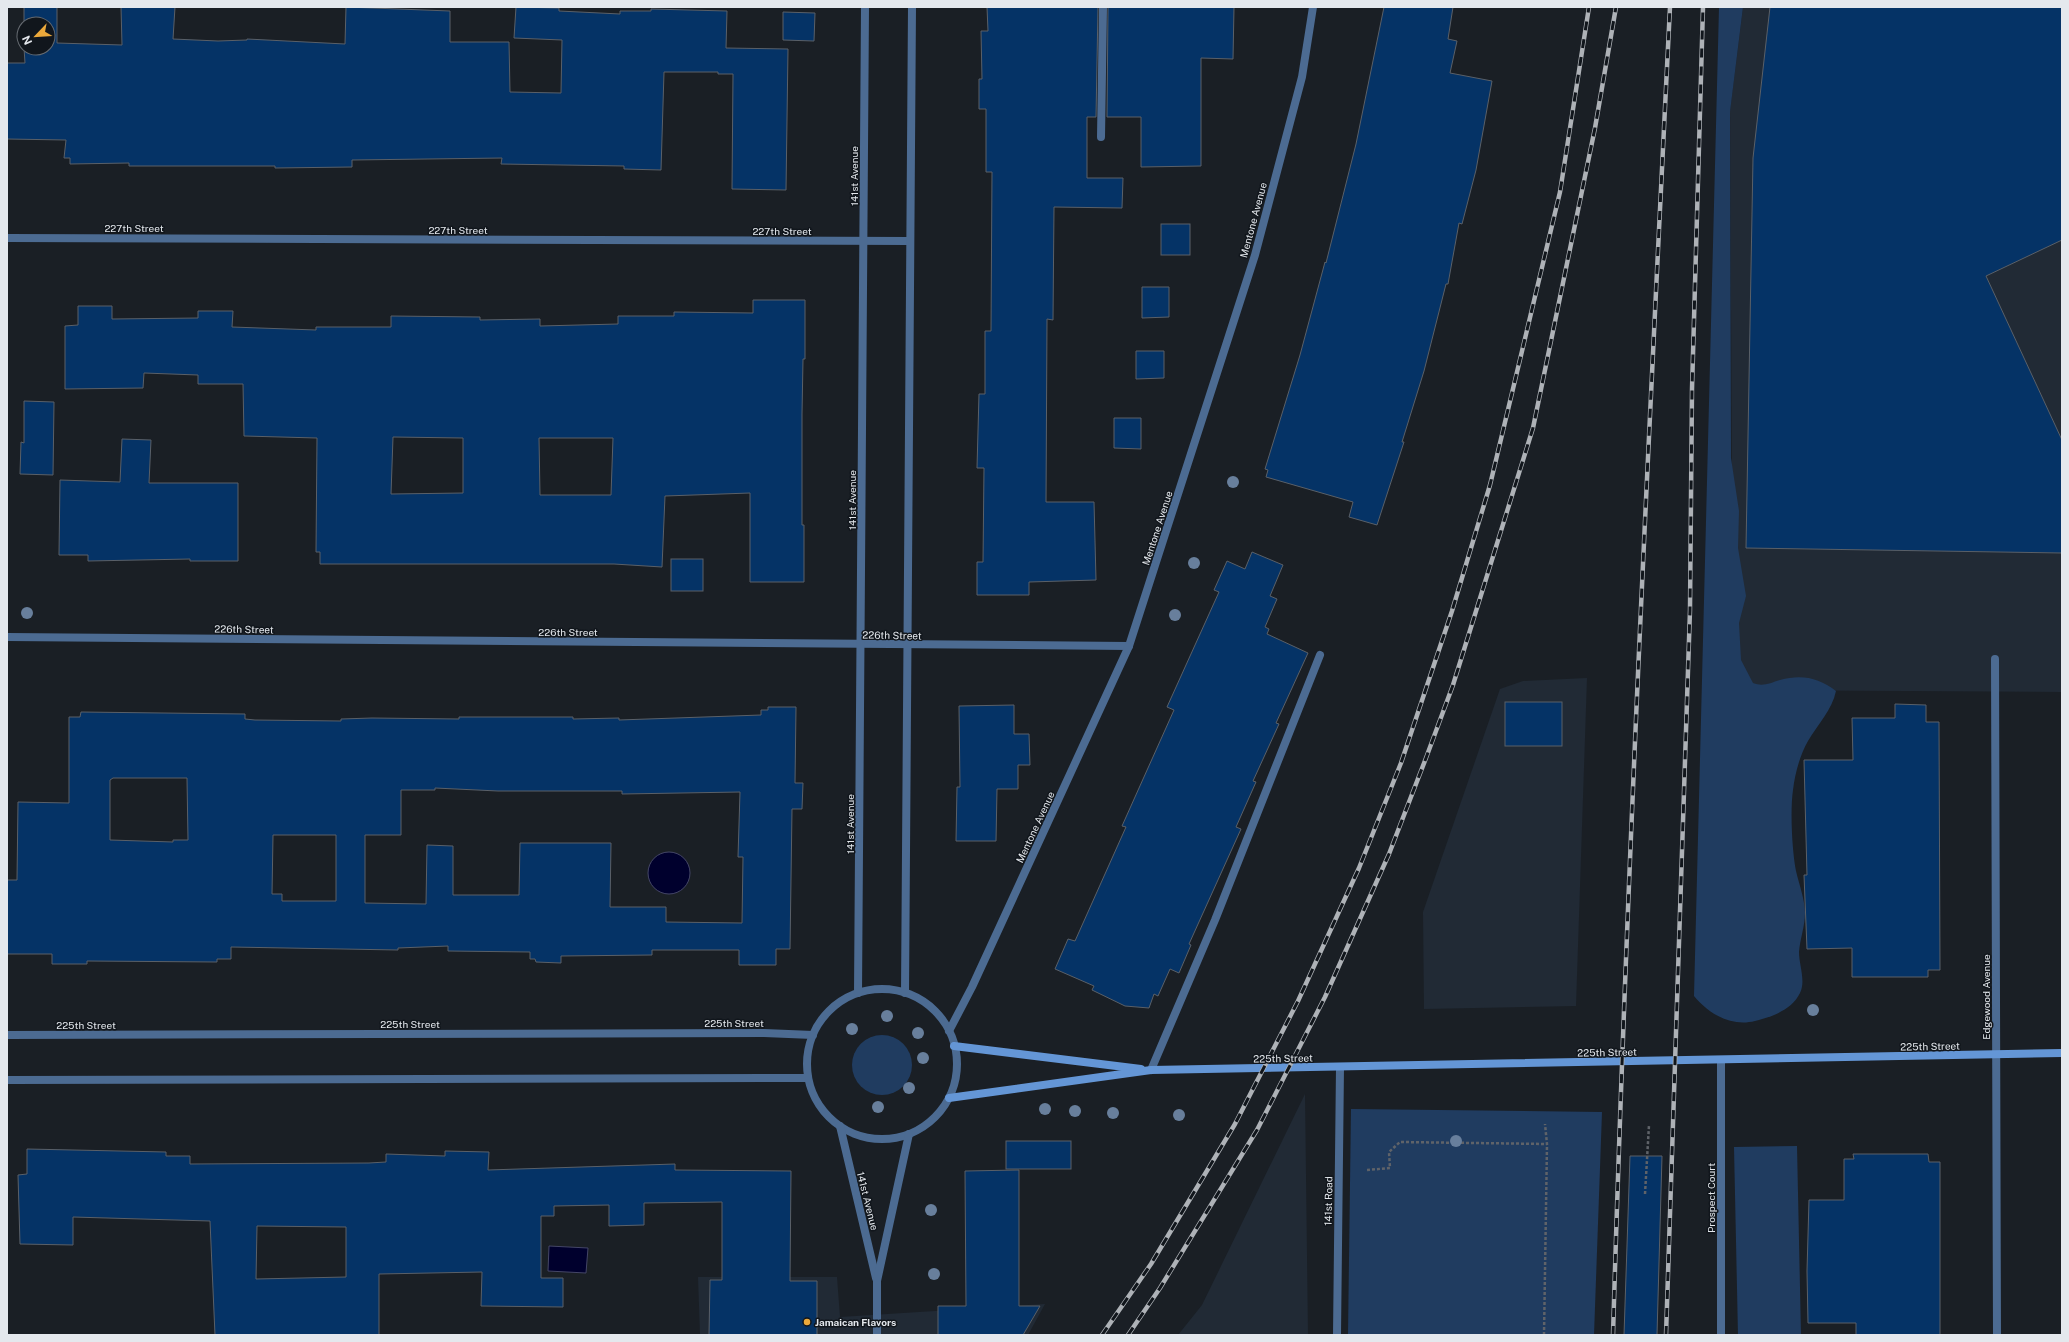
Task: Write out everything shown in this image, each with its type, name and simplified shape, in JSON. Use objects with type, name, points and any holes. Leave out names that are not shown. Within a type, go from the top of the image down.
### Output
[{"type":"street","name":"141st Avenue","points":[[858,994],[865,7]]},
{"type":"street","points":[[905,993],[912,7]]},
{"type":"street","points":[[1101,137],[1103,7]]},
{"type":"street","name":"Mentone Avenue","points":[[949,1031],[972,987],[1129,646],[1255,255],[1302,77],[1313,7]]},
{"type":"street","name":"227th Street","points":[[7,238],[910,241]]},
{"type":"street","name":"226th Street","points":[[7,637],[1129,646]]},
{"type":"street","points":[[1151,1070],[1212,928],[1320,655]]},
{"type":"street","name":"Edgewood Avenue","points":[[1995,659],[1997,1335]]},
{"type":"street","points":[[870,990],[889,990],[905,993],[925,1002],[939,1015],[949,1031],[954,1046],[957,1068],[954,1086],[949,1098],[933,1120],[917,1131],[898,1138],[878,1139],[858,1136],[840,1126],[825,1113],[814,1095],[808,1078],[808,1055],[813,1036],[823,1018],[836,1005],[858,994],[870,990]]},
{"type":"street","name":"225th Street","points":[[7,1035],[764,1033],[813,1036]]},
{"type":"street","name":"225th Street","points":[[954,1046],[1151,1070]]},
{"type":"street","name":"225th Street","points":[[949,1098],[1151,1070],[2062,1053]]},
{"type":"street","name":"Prospect Court","points":[[1721,1060],[1721,1335]]},
{"type":"street","name":"141st Road","points":[[1337,1335],[1340,1067]]},
{"type":"street","points":[[7,1080],[808,1078]]},
{"type":"street","name":"141st Avenue","points":[[840,1126],[876,1281]]},
{"type":"street","name":"141st Avenue","points":[[876,1335],[876,1281],[909,1134]]},
{"type":"path","points":[[1544,1335],[1547,1144],[1545,1124]]},
{"type":"path","points":[[1644,1194],[1648,1125]]},
{"type":"path","points":[[1367,1170],[1390,1168],[1389,1152],[1400,1142],[1547,1144]]},
{"type":"shaded area","points":[[1719,7],[1743,7],[1730,112],[1731,458],[1739,511],[1738,548],[1746,596],[1739,623],[1741,660],[1753,683],[1763,685],[1788,678],[1803,677],[1817,680],[1836,691],[1828,711],[1808,741],[1800,758],[1792,798],[1793,853],[1805,913],[1799,952],[1802,988],[1792,1004],[1780,1012],[1755,1021],[1746,1022],[1737,1022],[1721,1018],[1706,1008],[1694,996]]},
{"type":"shaded area","points":[[1743,7],[2062,7],[2062,692],[1733,690],[1730,111]]},
{"type":"shaded area","points":[[1587,678],[1576,1006],[1424,1009],[1423,912],[1500,689],[1523,681]]},
{"type":"shaded area","points":[[669,852],[684,858],[690,873],[684,888],[669,894],[654,888],[648,873],[654,858]]},
{"type":"shaded area","points":[[882,1035],[899,1040],[907,1048],[912,1065],[907,1082],[899,1090],[882,1095],[865,1090],[857,1082],[852,1065],[857,1048],[865,1040]]},
{"type":"shaded area","points":[[1305,1094],[1308,1335],[1178,1335],[1202,1305]]},
{"type":"shaded area","points":[[1351,1109],[1602,1112],[1594,1335],[1348,1335]]},
{"type":"shaded area","points":[[1797,1146],[1801,1335],[1738,1335],[1734,1147]]},
{"type":"shaded area","points":[[549,1246],[588,1248],[586,1273],[548,1271]]},
{"type":"shaded area","points":[[698,1277],[837,1277],[840,1317],[1045,1304],[1028,1335],[700,1335]]},
{"type":"building","points":[[24,7],[57,7],[57,43],[122,45],[121,7],[175,7],[173,39],[218,41],[247,39],[345,44],[346,7],[450,11],[450,42],[509,42],[510,92],[561,93],[562,40],[514,38],[516,7],[559,8],[559,11],[620,14],[620,11],[651,11],[651,9],[727,11],[726,48],[788,49],[786,190],[732,189],[733,74],[718,74],[718,72],[664,72],[661,170],[624,169],[624,166],[501,164],[502,158],[352,160],[352,167],[275,168],[275,166],[129,166],[129,163],[70,164],[70,158],[64,158],[66,140],[7,139],[7,63],[25,63],[25,56],[56,56],[56,16],[24,16]]},
{"type":"building","points":[[987,7],[1098,7],[1096,117],[1087,117],[1087,178],[1123,178],[1122,208],[1054,207],[1053,320],[1047,319],[1046,502],[1094,502],[1096,580],[1029,582],[1029,595],[977,595],[977,562],[983,562],[984,468],[977,468],[979,394],[985,394],[985,331],[991,331],[992,172],[986,172],[986,109],[979,109],[979,79],[982,79],[981,31],[988,31]]},
{"type":"building","points":[[1108,7],[1234,7],[1233,59],[1201,58],[1201,166],[1141,167],[1141,117],[1107,117]]},
{"type":"building","points":[[1384,7],[1453,7],[1448,39],[1457,41],[1450,73],[1492,81],[1476,170],[1462,224],[1459,223],[1448,284],[1446,284],[1424,371],[1402,442],[1404,442],[1377,525],[1349,517],[1353,502],[1266,477],[1268,470],[1265,469],[1300,355],[1325,262],[1326,263],[1356,144]]},
{"type":"building","points":[[1770,7],[2062,7],[2062,240],[1986,276],[2062,440],[2062,553],[1746,548],[1753,158]]},
{"type":"building","points":[[783,12],[815,13],[814,41],[783,40]]},
{"type":"building","points":[[1161,224],[1190,224],[1190,255],[1161,255]]},
{"type":"building","points":[[1142,287],[1169,287],[1169,317],[1142,318]]},
{"type":"building","points":[[753,300],[805,300],[805,359],[803,359],[802,414],[802,525],[804,525],[804,582],[750,582],[750,493],[665,496],[662,567],[614,564],[320,564],[320,552],[316,552],[317,438],[244,436],[243,384],[198,384],[198,375],[144,373],[143,388],[65,389],[65,326],[78,325],[78,306],[112,306],[112,319],[198,318],[198,311],[233,311],[232,327],[316,330],[316,327],[391,327],[391,316],[480,317],[480,320],[540,319],[540,326],[618,324],[618,316],[674,316],[674,312],[753,313]],"holes":[[[393,437],[463,438],[463,493],[391,494]],[[539,438],[613,438],[611,495],[540,495]]]},
{"type":"building","points":[[1136,351],[1164,351],[1164,378],[1136,379]]},
{"type":"building","points":[[24,401],[54,402],[53,475],[20,474],[21,442],[24,443]]},
{"type":"building","points":[[1114,418],[1141,418],[1141,449],[1114,448]]},
{"type":"building","points":[[122,439],[151,440],[149,483],[238,483],[238,561],[190,561],[190,559],[88,561],[88,555],[59,555],[60,480],[120,482]]},
{"type":"building","points":[[1252,552],[1283,565],[1270,596],[1277,599],[1265,627],[1269,629],[1267,634],[1308,653],[1276,723],[1279,724],[1253,781],[1256,782],[1236,827],[1241,829],[1189,944],[1191,945],[1179,973],[1170,969],[1158,996],[1154,994],[1149,1008],[1125,1006],[1092,990],[1094,986],[1055,969],[1068,939],[1075,941],[1126,827],[1122,826],[1174,710],[1167,707],[1219,592],[1214,590],[1227,561],[1245,569]]},
{"type":"building","points":[[671,559],[703,559],[703,591],[671,591]]},
{"type":"building","points":[[1505,702],[1562,702],[1562,746],[1505,746]]},
{"type":"building","points":[[1895,704],[1926,705],[1926,722],[1939,722],[1940,970],[1928,970],[1928,977],[1852,977],[1852,948],[1807,949],[1804,875],[1807,875],[1804,760],[1853,760],[1852,718],[1895,718]]},
{"type":"building","points":[[1014,705],[1014,734],[1029,734],[1030,765],[1018,765],[1018,789],[997,789],[996,841],[956,841],[957,787],[960,787],[959,706]]},
{"type":"building","points":[[768,707],[796,707],[795,783],[803,783],[802,809],[792,809],[790,949],[776,949],[776,965],[739,965],[739,950],[652,950],[652,955],[561,956],[561,963],[536,962],[535,959],[530,959],[530,952],[448,951],[448,946],[398,948],[398,950],[231,947],[231,959],[217,959],[217,962],[87,961],[87,964],[52,964],[52,954],[7,954],[7,880],[17,880],[18,802],[69,803],[69,717],[80,717],[81,712],[245,714],[245,719],[255,720],[341,721],[341,719],[372,718],[459,719],[459,717],[573,717],[573,719],[619,718],[619,720],[761,715],[761,710],[768,710]],"holes":[[[113,778],[187,778],[188,840],[173,840],[173,842],[110,840],[110,780]],[[435,788],[498,791],[622,791],[622,794],[740,792],[738,857],[743,857],[742,923],[666,922],[666,907],[610,907],[611,843],[520,843],[519,895],[453,895],[453,846],[427,845],[426,904],[365,903],[365,835],[401,835],[401,790],[435,790]],[[273,835],[336,835],[336,901],[282,901],[282,894],[272,894]]]},
{"type":"building","points":[[1006,1141],[1071,1141],[1071,1169],[1006,1169]]},
{"type":"building","points":[[27,1149],[166,1152],[166,1156],[190,1156],[190,1164],[369,1163],[386,1162],[386,1154],[445,1156],[445,1151],[489,1152],[488,1170],[675,1164],[675,1170],[791,1171],[790,1281],[817,1281],[817,1335],[709,1335],[710,1280],[722,1280],[722,1202],[644,1203],[644,1225],[609,1226],[609,1205],[554,1206],[554,1216],[541,1216],[541,1278],[563,1278],[563,1307],[481,1306],[482,1272],[379,1274],[379,1335],[215,1335],[210,1221],[73,1217],[73,1245],[20,1244],[18,1175],[27,1174]],"holes":[[[257,1226],[346,1227],[346,1277],[256,1279]]]},
{"type":"building","points":[[1853,1154],[1928,1154],[1929,1162],[1940,1162],[1940,1335],[1856,1335],[1856,1323],[1808,1323],[1807,1271],[1809,1200],[1844,1200],[1844,1159],[1854,1159]]},
{"type":"building","points":[[1630,1156],[1662,1156],[1657,1335],[1624,1335]]},
{"type":"building","points":[[1019,1170],[1019,1306],[1040,1306],[1023,1335],[938,1335],[938,1306],[966,1306],[965,1171]]},
{"type":"railway","points":[[1102,1335],[1151,1264],[1235,1124],[1298,1001],[1359,868],[1401,763],[1452,611],[1490,485],[1560,192],[1589,7]]},
{"type":"railway","points":[[1128,1335],[1160,1288],[1257,1130],[1325,997],[1389,854],[1453,685],[1533,428],[1595,128],[1616,7]]},
{"type":"railway","points":[[1613,1335],[1631,837],[1670,7]]},
{"type":"railway","points":[[1666,1335],[1690,610],[1692,389],[1703,7]]},
{"type":"place","name":"Jamaican Flavors","points":[[807,1322]]}]
